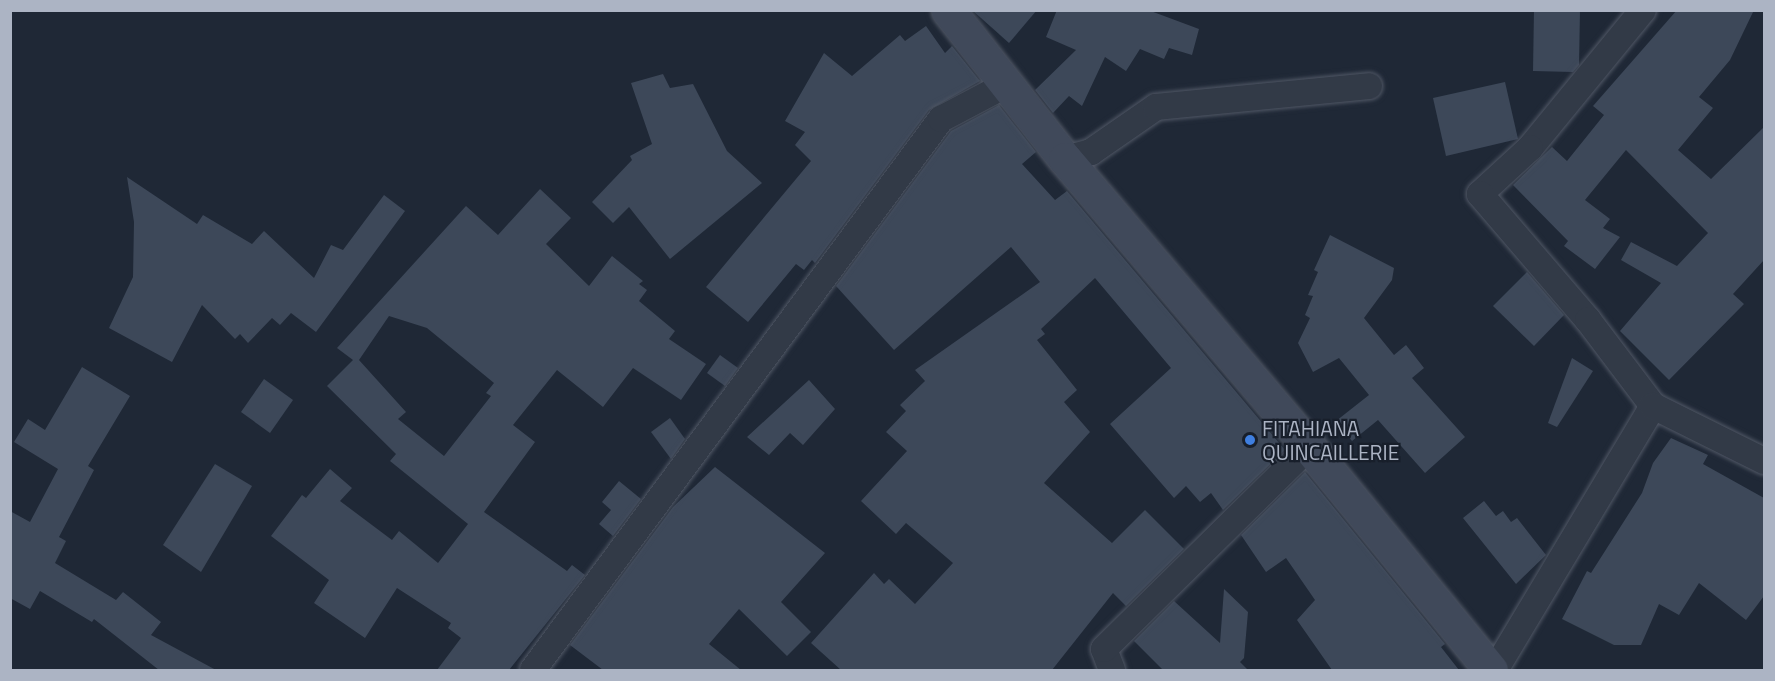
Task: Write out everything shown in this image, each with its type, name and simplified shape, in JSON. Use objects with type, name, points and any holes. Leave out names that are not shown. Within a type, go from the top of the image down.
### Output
[{"type":"main road","points":[[948,10],[1065,159],[1309,447],[1491,670]]},
{"type":"street","points":[[1642,10],[1530,148],[1480,194],[1588,320],[1653,406],[1764,462]]},
{"type":"street","points":[[533,670],[941,119],[1007,84]]},
{"type":"street","points":[[1065,159],[1091,152],[1156,107],[1369,86]]},
{"type":"street","points":[[1495,670],[1653,406]]},
{"type":"street","points":[[1112,670],[1104,649],[1309,447]]},
{"type":"building","points":[[972,10],[1037,10],[1009,43]]},
{"type":"building","points":[[1057,10],[1148,10],[1199,29],[1192,55],[1169,48],[1164,59],[1140,49],[1126,71],[1105,57],[1082,106],[1069,96],[1053,113],[1035,90],[1076,50],[1046,37]]},
{"type":"building","points":[[1534,10],[1580,10],[1579,65],[1573,72],[1533,71]]},
{"type":"building","points":[[1677,10],[1754,10],[1730,60],[1699,97],[1713,108],[1678,150],[1711,179],[1764,127],[1764,260],[1733,294],[1744,304],[1669,380],[1620,331],[1661,283],[1621,260],[1631,242],[1677,266],[1708,233],[1626,150],[1585,200],[1610,219],[1603,228],[1620,237],[1595,269],[1564,246],[1568,241],[1513,185],[1552,147],[1567,161],[1604,115],[1593,106]]},
{"type":"building","points":[[926,26],[945,53],[952,46],[980,81],[929,110],[815,263],[812,260],[804,270],[796,264],[748,322],[706,287],[811,161],[795,145],[805,132],[785,121],[824,53],[852,76],[900,35],[905,41]]},
{"type":"building","points":[[663,74],[670,88],[693,84],[727,151],[762,183],[670,259],[629,207],[613,223],[592,202],[632,160],[630,156],[652,144],[631,83]]},
{"type":"building","points":[[1505,82],[1518,139],[1446,156],[1433,98]]},
{"type":"building","points":[[999,105],[1036,152],[1022,164],[1055,200],[1067,191],[1285,450],[1223,510],[1211,493],[1200,502],[1186,486],[1174,498],[1110,424],[1171,368],[1095,278],[1041,329],[1045,334],[1037,340],[1077,390],[1064,402],[1090,432],[1044,483],[1112,543],[1145,510],[1184,549],[1126,606],[1113,593],[1052,670],[841,670],[811,643],[874,573],[884,584],[889,579],[915,604],[953,563],[906,523],[896,534],[861,501],[907,451],[886,432],[906,411],[900,405],[925,381],[915,370],[1040,282],[1011,247],[894,350],[836,286],[951,131]]},
{"type":"building","points":[[127,177],[197,224],[203,215],[252,244],[264,231],[314,278],[331,245],[343,250],[384,195],[405,211],[316,332],[291,313],[280,325],[272,318],[248,343],[240,334],[235,339],[202,305],[172,362],[109,328],[133,277],[134,222]]},
{"type":"building","points":[[540,189],[571,218],[546,244],[589,286],[612,256],[643,281],[639,284],[647,290],[639,301],[675,331],[669,339],[706,364],[681,400],[633,368],[603,407],[557,370],[513,425],[535,442],[484,512],[567,571],[572,565],[585,575],[509,670],[437,670],[461,638],[448,628],[451,623],[397,588],[365,638],[314,603],[329,580],[271,536],[302,495],[306,498],[330,469],[352,488],[340,501],[392,540],[399,531],[438,563],[468,524],[390,461],[396,454],[327,386],[353,360],[337,348],[466,206],[498,235]],"holes":[[[389,316],[427,328],[494,383],[486,393],[491,396],[444,456],[398,419],[406,412],[359,360]]]},
{"type":"building","points":[[1330,235],[1394,268],[1392,280],[1364,318],[1394,355],[1406,345],[1424,368],[1412,378],[1465,437],[1425,473],[1378,420],[1352,441],[1336,421],[1369,395],[1339,358],[1313,372],[1298,343],[1310,318],[1305,315],[1313,296],[1308,295],[1318,272],[1314,270]]},
{"type":"building","points":[[1527,272],[1564,315],[1534,346],[1493,306]]},
{"type":"building","points":[[720,355],[738,368],[725,386],[707,373]]},
{"type":"building","points":[[1572,358],[1593,371],[1557,427],[1548,423]]},
{"type":"building","points":[[82,367],[130,396],[88,466],[94,470],[59,537],[66,541],[55,563],[116,600],[123,592],[161,622],[151,635],[216,670],[159,670],[94,619],[92,622],[40,591],[30,609],[10,598],[10,511],[30,522],[58,469],[14,442],[28,419],[45,430]]},
{"type":"building","points":[[264,379],[293,400],[270,433],[241,412]]},
{"type":"building","points":[[809,380],[835,409],[803,445],[790,433],[769,455],[747,437]]},
{"type":"building","points":[[670,418],[685,439],[671,459],[651,432]]},
{"type":"building","points":[[1671,438],[1708,455],[1703,464],[1764,498],[1764,596],[1746,620],[1699,583],[1679,615],[1659,604],[1641,645],[1614,645],[1562,619],[1587,571],[1591,573],[1642,493],[1653,463]]},
{"type":"building","points":[[215,464],[252,486],[201,572],[163,545]]},
{"type":"building","points":[[715,467],[825,553],[781,602],[811,632],[787,656],[739,609],[709,644],[741,670],[603,670],[570,645],[673,507]]},
{"type":"building","points":[[1305,472],[1445,644],[1441,647],[1459,670],[1332,670],[1297,620],[1315,600],[1286,558],[1266,572],[1241,535]]},
{"type":"building","points":[[619,481],[641,499],[613,536],[599,524],[611,510],[602,502]]},
{"type":"building","points":[[1484,501],[1496,516],[1503,511],[1511,522],[1517,518],[1546,555],[1516,584],[1463,518]]},
{"type":"building","points":[[1224,589],[1248,612],[1244,658],[1240,662],[1248,670],[1163,670],[1134,641],[1174,601],[1220,643]]},
{"type":"place","name":"FITAHIANA QUINCAILLERIE","points":[[1250,440]]}]
